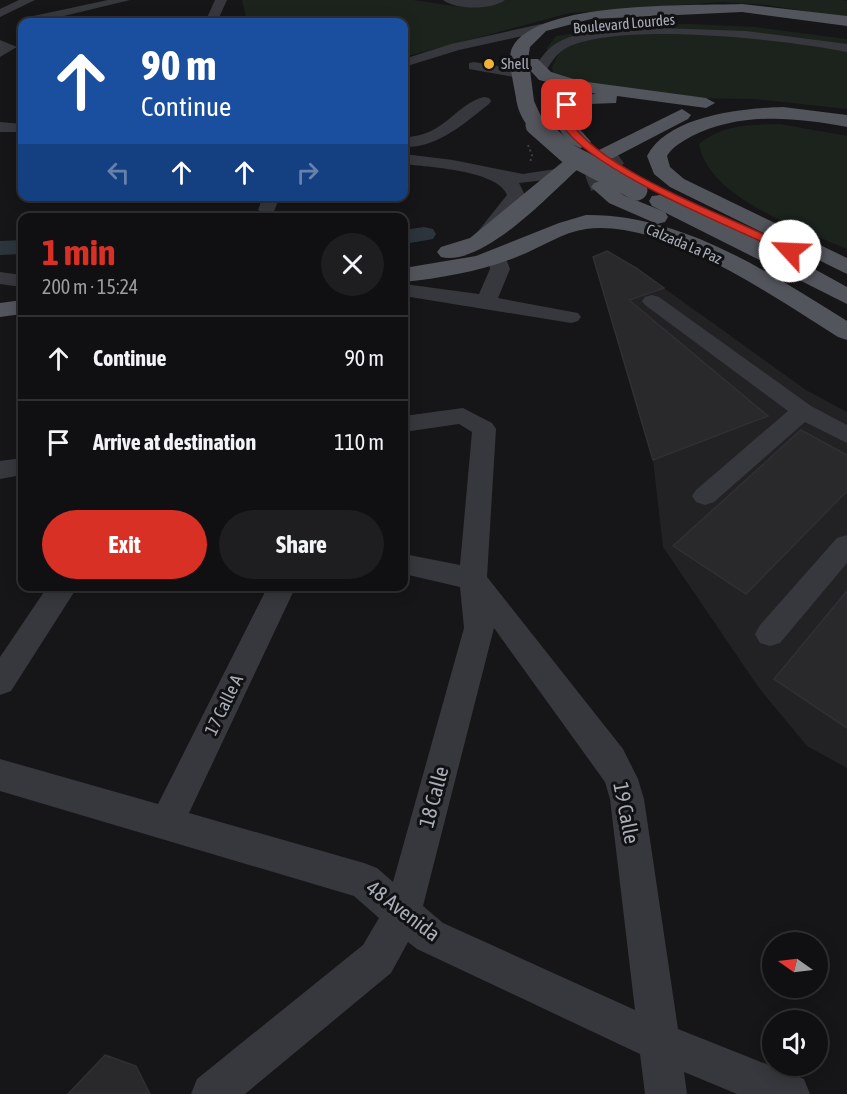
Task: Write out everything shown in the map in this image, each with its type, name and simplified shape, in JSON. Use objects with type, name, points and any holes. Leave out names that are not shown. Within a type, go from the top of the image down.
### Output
[{"type":"main road","name":"Boulevard Lourdes","points":[[525,66],[523,44],[541,28],[572,18],[742,8],[847,30]]},
{"type":"main road","name":"Boulevard Lourdes","points":[[525,66],[537,46],[547,36],[591,24],[723,17],[847,21]]},
{"type":"main road","points":[[525,66],[553,79],[587,88],[737,110],[847,121]]},
{"type":"main road","points":[[525,66],[538,119],[557,147],[575,160],[810,260],[847,281]]},
{"type":"main road","points":[[600,151],[639,125],[641,114],[631,105],[609,99],[585,99],[571,103],[563,111],[564,120],[600,151],[644,188],[847,297]]},
{"type":"main road","points":[[600,151],[680,122],[737,110],[774,105],[847,114]]},
{"type":"main road","points":[[737,110],[695,126],[660,149],[657,156],[661,170],[670,179],[692,191],[847,267]]},
{"type":"main road","points":[[435,256],[478,243],[572,169]]},
{"type":"main road","points":[[408,260],[435,256],[466,255],[501,240],[572,169]]},
{"type":"main road","points":[[602,187],[616,199],[794,282],[847,311]]},
{"type":"main road","name":"Calzada La Paz","points":[[408,273],[459,267],[503,255],[586,222],[621,222],[654,230],[783,292],[847,332]]},
{"type":"main road","points":[[0,310],[18,308]]},
{"type":"main road","points":[[0,322],[18,320]]},
{"type":"street","points":[[0,11],[22,0]]},
{"type":"street","points":[[0,11],[29,0]]},
{"type":"street","points":[[54,16],[87,0]]},
{"type":"street","points":[[45,18],[124,0]]},
{"type":"street","points":[[213,18],[221,0]]},
{"type":"street","points":[[449,0],[481,4],[499,0]]},
{"type":"street","points":[[408,62],[466,45],[541,28]]},
{"type":"street","points":[[480,81],[525,66],[562,45],[609,35],[746,34],[847,48]]},
{"type":"street","points":[[0,44],[10,47],[0,53]]},
{"type":"street","points":[[408,62],[488,47],[502,47],[525,66]]},
{"type":"street","points":[[474,63],[525,66]]},
{"type":"street","points":[[410,143],[428,140],[484,101]]},
{"type":"street","points":[[0,127],[18,128]]},
{"type":"street","points":[[0,143],[18,142]]},
{"type":"street","points":[[408,160],[511,177],[533,178],[572,169]]},
{"type":"street","points":[[478,243],[516,192],[508,183],[483,171]]},
{"type":"street","points":[[486,302],[500,269],[503,255]]},
{"type":"street","points":[[0,278],[18,280]]},
{"type":"street","points":[[408,291],[571,317]]},
{"type":"street","points":[[652,301],[803,411],[847,435]]},
{"type":"street","points":[[705,496],[803,411]]},
{"type":"street","name":"18 Calle","points":[[212,1094],[377,959],[403,913],[479,628],[473,579],[484,429],[475,420],[463,416],[408,423]]},
{"type":"street","points":[[0,470],[18,468]]},
{"type":"street","points":[[770,634],[847,544]]},
{"type":"street","points":[[408,565],[473,579]]},
{"type":"street","name":"19 Calle","points":[[473,579],[611,760],[621,779],[627,799],[666,1094]]},
{"type":"street","points":[[0,682],[61,591]]},
{"type":"street","name":"17 Calle A","points":[[167,823],[280,591]]},
{"type":"street","name":"48 Avenida","points":[[0,774],[364,881],[430,936],[659,1042],[789,1094]]},
{"type":"path","points":[[511,177],[531,163],[532,155],[520,117],[538,119]]},
{"type":"shaded area","points":[[242,0],[413,0],[461,7],[496,0],[847,1],[847,18],[767,5],[722,2],[570,13],[408,56],[408,18],[246,18]]},
{"type":"shaded area","points":[[689,24],[755,27],[847,39],[847,109],[754,99],[687,98],[590,85],[553,73],[552,67],[559,53],[546,49],[556,36],[634,25]]},
{"type":"shaded area","points":[[780,124],[847,136],[847,249],[760,210],[720,181],[706,163],[699,144],[708,137],[737,127]]},
{"type":"shaded area","points":[[607,251],[636,268],[806,390],[847,412],[847,768],[807,746],[759,688],[663,547],[653,460]]},
{"type":"building","points":[[607,251],[664,288],[629,300],[768,416],[653,460],[593,257]]},
{"type":"building","points":[[801,430],[847,455],[847,491],[746,594],[673,546]]},
{"type":"building","points":[[847,591],[847,728],[774,679]]},
{"type":"building","points":[[105,1055],[136,1066],[150,1094],[68,1094]]},
{"type":"waterway","points":[[408,236],[424,234]]},
{"type":"waterway","points":[[0,248],[18,247]]},
{"type":"tunnel","points":[[601,187],[596,175],[597,170],[618,155]]},
{"type":"place","name":"Shell","points":[[489,64]]},
{"type":"route","points":[[567,105],[563,111],[566,124],[592,151],[651,186],[790,251]]}]
